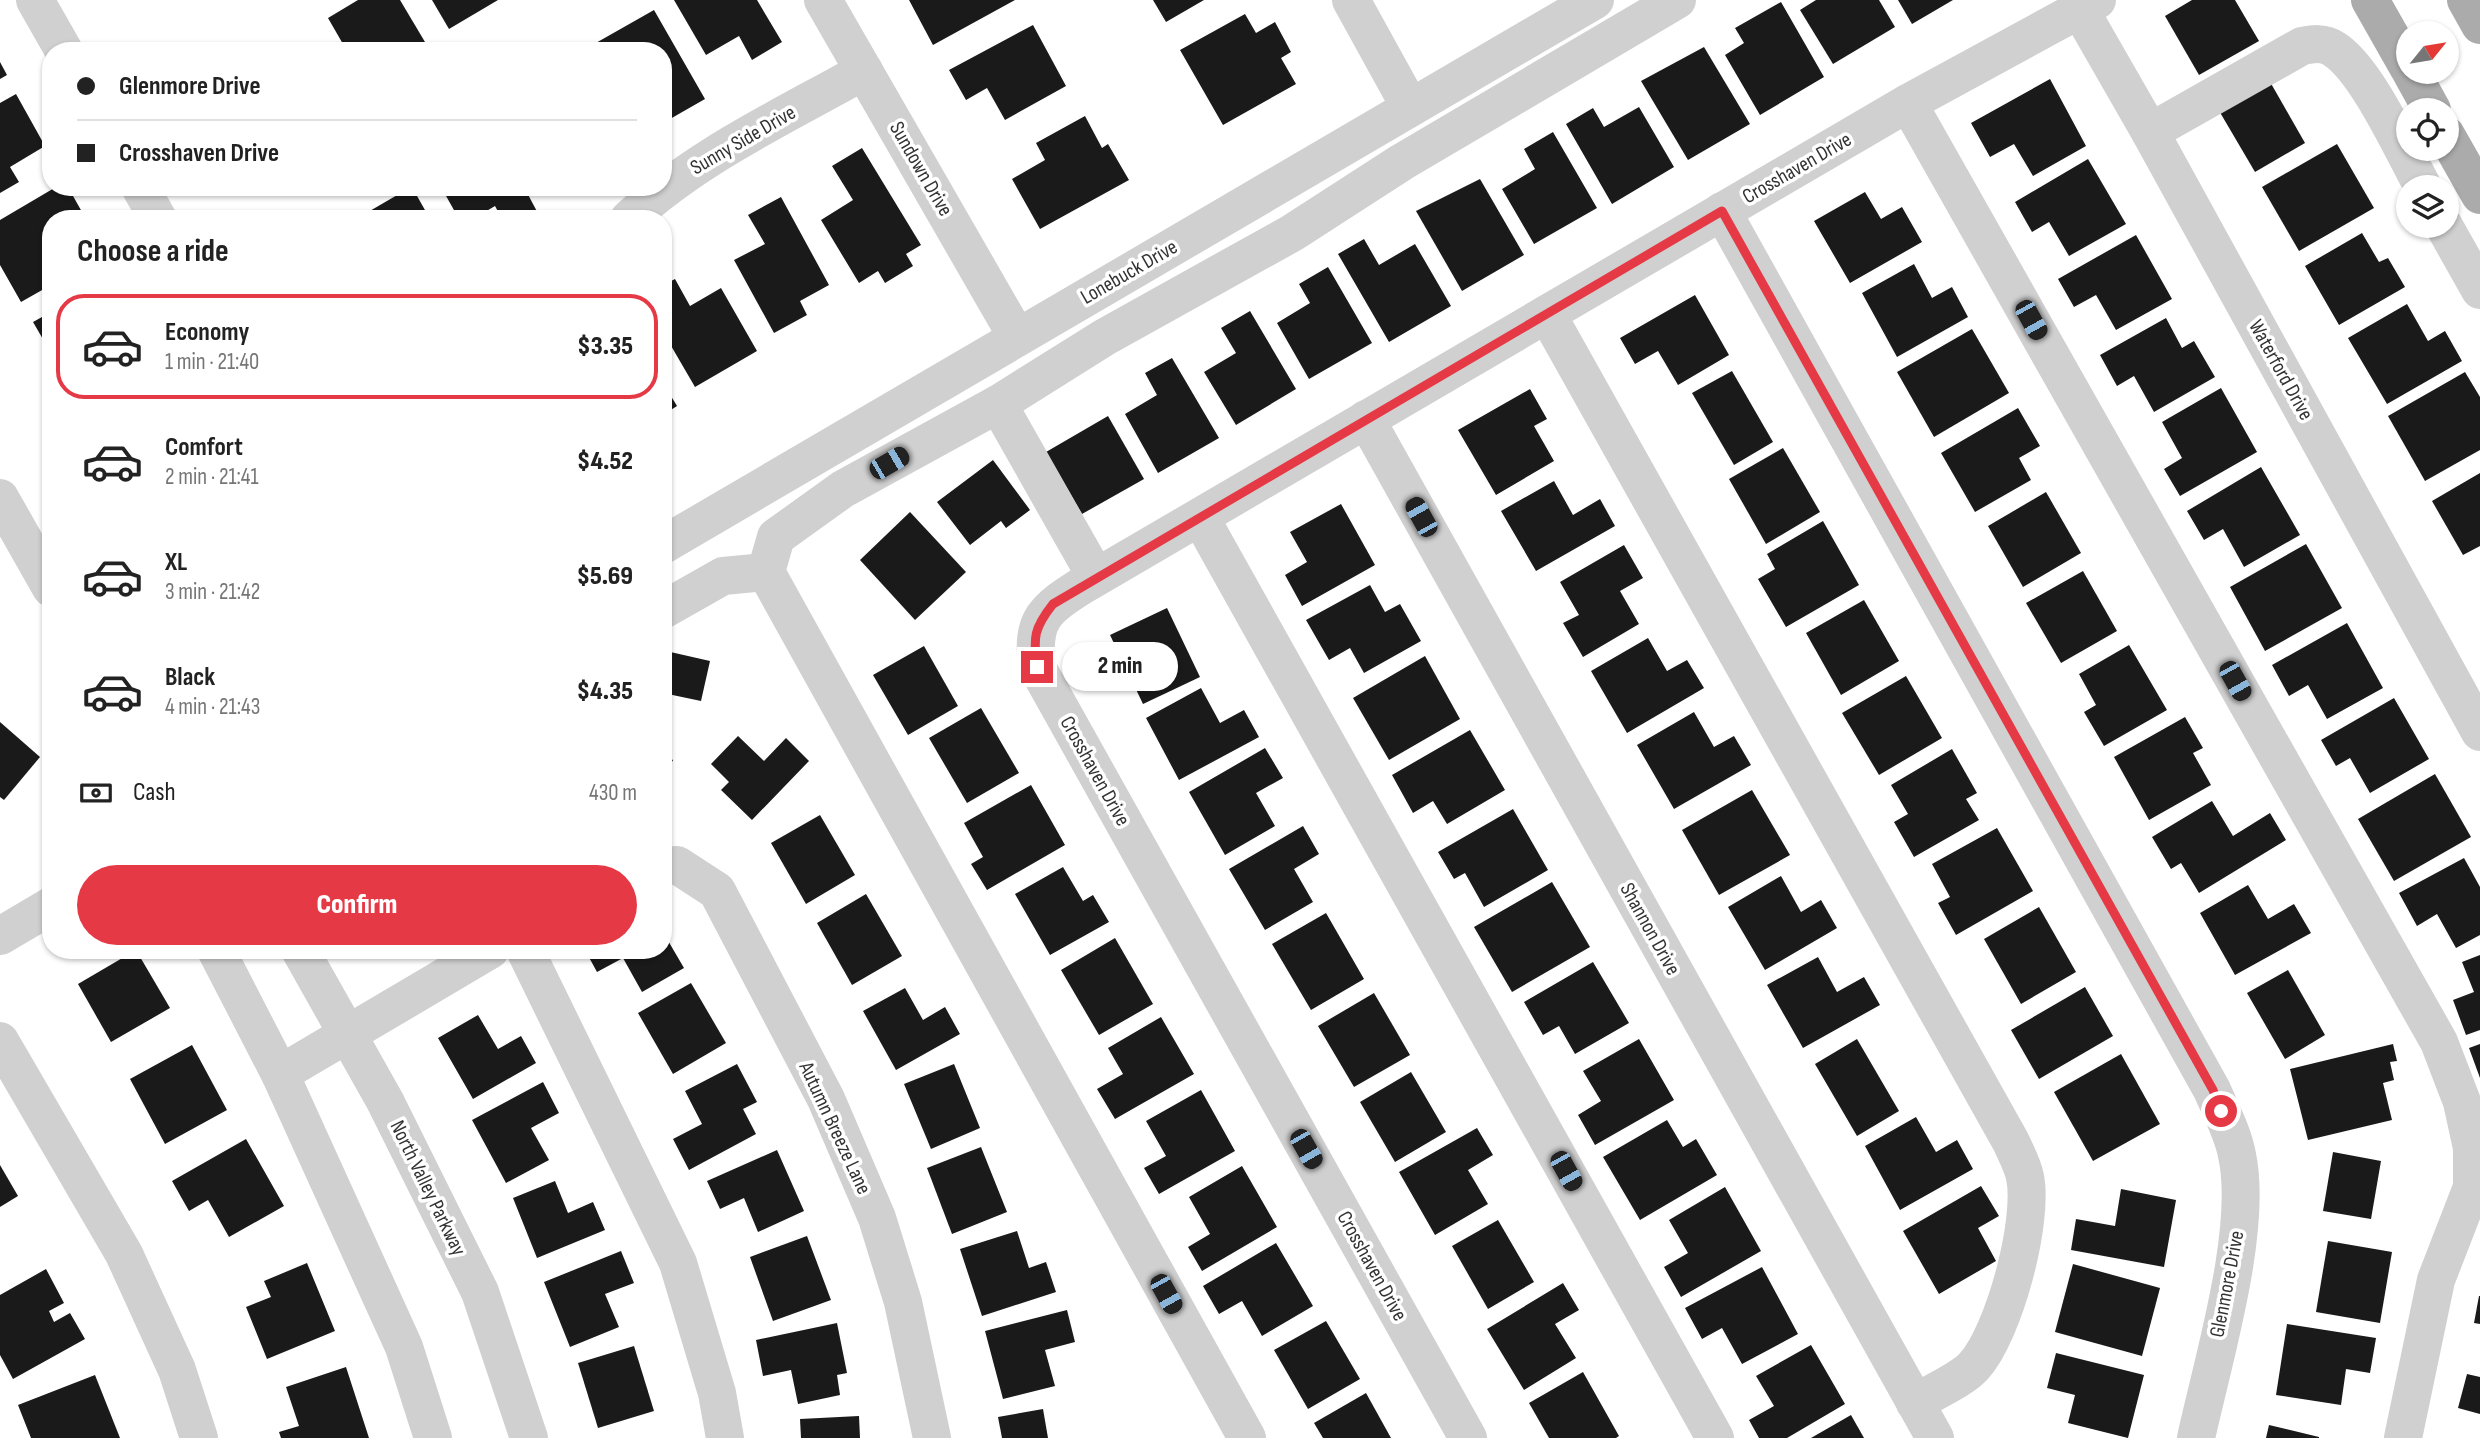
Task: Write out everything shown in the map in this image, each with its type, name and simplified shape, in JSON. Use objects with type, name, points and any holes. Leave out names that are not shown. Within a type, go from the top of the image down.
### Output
[{"type":"main road","points":[[2370,0],[2396,46]]},
{"type":"main road","points":[[2466,0],[2480,25]]},
{"type":"main road","points":[[2459,158],[2480,195]]},
{"type":"street","points":[[35,0],[59,42]]},
{"type":"street","name":"Sundown Drive","points":[[823,0],[1017,337]]},
{"type":"street","points":[[1351,0],[1410,107]]},
{"type":"street","name":"Lonebuck Drive","points":[[672,540],[1595,0]]},
{"type":"street","points":[[1247,1438],[766,572],[776,537],[843,489],[998,404],[1105,337],[1292,233],[1402,162],[1677,0]]},
{"type":"street","name":"Crosshaven Drive","points":[[1468,1438],[1037,667],[1034,645],[1038,624],[1053,604],[1096,577],[1908,103],[2089,5]]},
{"type":"street","name":"Waterford Drive","points":[[2089,5],[2150,132],[2480,732]]},
{"type":"street","points":[[2150,132],[2302,46],[2317,43],[2332,47],[2359,73],[2416,175]]},
{"type":"street","name":"Sunny Side Drive","points":[[672,183],[696,166],[864,71]]},
{"type":"street","points":[[1908,103],[2439,1042],[2462,1102],[2472,1148],[2472,1187],[2436,1280],[2403,1438]]},
{"type":"street","name":"Sunny Side Drive","points":[[638,210],[653,196]]},
{"type":"street","name":"Glenmore Drive","points":[[1722,211],[2213,1090],[2237,1152],[2241,1178],[2238,1242],[2196,1438]]},
{"type":"street","points":[[2451,238],[2480,290]]},
{"type":"street","points":[[1547,314],[2011,1142],[2025,1175],[2028,1212],[2022,1247],[1990,1345],[1973,1368],[1915,1404]]},
{"type":"street","points":[[998,404],[1096,577]]},
{"type":"street","name":"Shannon Drive","points":[[1366,419],[1935,1438]]},
{"type":"street","points":[[0,498],[42,572]]},
{"type":"street","points":[[1200,517],[1715,1438]]},
{"type":"street","points":[[672,605],[723,576],[766,572]]},
{"type":"street","name":"Autumn Breeze Lane","points":[[672,865],[677,865],[717,891],[826,1099],[877,1218],[903,1303],[932,1438]]},
{"type":"street","points":[[0,936],[42,911]]},
{"type":"street","points":[[221,959],[280,1073],[404,1347],[433,1438]]},
{"type":"street","name":"North Valley Parkway","points":[[305,959],[385,1101],[480,1292],[528,1438]]},
{"type":"street","points":[[280,1073],[462,959]]},
{"type":"street","points":[[529,959],[678,1263],[717,1393],[725,1438]]},
{"type":"street","points":[[0,1041],[124,1254],[177,1370],[199,1438]]},
{"type":"building","points":[[358,0],[400,0],[425,42],[342,42],[328,18]]},
{"type":"building","points":[[432,0],[498,0],[449,29]]},
{"type":"building","points":[[674,0],[757,0],[782,42],[752,60],[739,36],[706,55]]},
{"type":"building","points":[[909,0],[1015,0],[933,45]]},
{"type":"building","points":[[1153,0],[1204,0],[1166,22]]},
{"type":"building","points":[[1816,0],[1879,0],[1895,27],[1833,64],[1800,10]]},
{"type":"building","points":[[1898,0],[1953,0],[1912,24]]},
{"type":"building","points":[[2192,0],[2235,0],[2259,41],[2199,75],[2165,16]]},
{"type":"building","points":[[1781,2],[1824,77],[1760,115],[1725,55],[1744,43],[1735,28]]},
{"type":"building","points":[[654,10],[705,99],[672,118],[672,42],[598,42]]},
{"type":"building","points":[[1245,14],[1256,33],[1275,22],[1291,52],[1281,58],[1296,84],[1223,125],[1180,50]]},
{"type":"building","points":[[1033,25],[1066,86],[1005,120],[987,88],[966,100],[949,70]]},
{"type":"building","points":[[1704,47],[1750,124],[1688,160],[1641,81]]},
{"type":"building","points":[[0,62],[7,75],[0,79]]},
{"type":"building","points":[[2050,79],[2086,146],[2033,176],[2014,144],[1990,157],[1971,123]]},
{"type":"building","points":[[2269,80],[2305,143],[2255,172],[2218,109]]},
{"type":"building","points":[[16,94],[42,141],[42,148],[10,167],[19,182],[0,193],[0,103]]},
{"type":"building","points":[[1639,107],[1674,167],[1612,204],[1566,124],[1593,108],[1604,127]]},
{"type":"building","points":[[1085,116],[1102,148],[1108,144],[1129,180],[1040,229],[1012,179],[1045,160],[1036,143]]},
{"type":"building","points":[[1553,132],[1597,208],[1534,244],[1502,189],[1535,169],[1524,149]]},
{"type":"building","points":[[2337,144],[2374,208],[2299,251],[2262,187]]},
{"type":"building","points":[[862,148],[921,245],[906,254],[913,266],[885,283],[878,271],[859,283],[821,220],[853,200],[832,166]]},
{"type":"building","points":[[2088,159],[2126,224],[2069,256],[2049,222],[2032,232],[2015,202]]},
{"type":"building","points":[[1480,179],[1524,255],[1462,291],[1416,211]]},
{"type":"building","points":[[1865,192],[1881,219],[1902,207],[1922,242],[1850,283],[1814,221]]},
{"type":"building","points":[[42,195],[73,196],[81,210],[42,210],[42,290],[21,302],[0,265],[0,220]]},
{"type":"building","points":[[396,196],[417,196],[425,210],[371,210]]},
{"type":"building","points":[[446,196],[529,196],[536,210],[497,210],[495,206],[488,210],[454,210]]},
{"type":"building","points":[[781,197],[829,285],[800,301],[807,315],[774,333],[734,260],[765,244],[748,215]]},
{"type":"building","points":[[2362,233],[2379,262],[2388,258],[2405,287],[2339,325],[2305,266]]},
{"type":"building","points":[[2136,235],[2172,299],[2116,330],[2096,295],[2074,307],[2058,279]]},
{"type":"building","points":[[1364,239],[1379,265],[1415,244],[1451,306],[1389,342],[1338,254]]},
{"type":"building","points":[[1914,264],[1932,298],[1952,287],[1968,317],[1897,357],[1862,293]]},
{"type":"building","points":[[1328,267],[1372,343],[1309,379],[1277,323],[1310,303],[1299,284]]},
{"type":"building","points":[[675,279],[690,306],[721,288],[757,351],[695,387],[672,347],[672,280]]},
{"type":"building","points":[[1695,295],[1729,355],[1678,385],[1658,351],[1635,364],[1620,338]]},
{"type":"building","points":[[2407,304],[2428,341],[2445,331],[2462,361],[2387,404],[2348,338]]},
{"type":"building","points":[[1250,311],[1296,389],[1236,425],[1204,372],[1236,353],[1221,328]]},
{"type":"building","points":[[42,317],[42,338],[33,322]]},
{"type":"building","points":[[2166,318],[2182,348],[2194,341],[2215,377],[2154,412],[2134,376],[2117,386],[2100,355]]},
{"type":"building","points":[[1972,329],[2009,393],[1934,437],[1897,372]]},
{"type":"building","points":[[1172,358],[1219,438],[1158,473],[1125,414],[1157,395],[1145,373]]},
{"type":"building","points":[[1732,371],[1773,442],[1734,465],[1692,393]]},
{"type":"building","points":[[2465,372],[2480,397],[2480,450],[2425,481],[2388,416]]},
{"type":"building","points":[[2221,388],[2257,452],[2180,496],[2164,469],[2182,458],[2162,422]]},
{"type":"building","points":[[1530,389],[1547,419],[1534,426],[1554,461],[1496,495],[1458,430]]},
{"type":"building","points":[[2018,408],[2040,446],[2019,458],[2031,480],[1975,512],[1941,453]]},
{"type":"building","points":[[1108,416],[1144,479],[1082,514],[1046,452]]},
{"type":"building","points":[[1783,448],[1820,512],[1766,544],[1729,479]]},
{"type":"building","points":[[993,460],[1030,510],[1006,528],[1001,521],[970,545],[937,502]]},
{"type":"building","points":[[2261,467],[2300,535],[2244,567],[2223,529],[2204,540],[2187,511]]},
{"type":"building","points":[[2480,473],[2480,546],[2463,555],[2432,501]]},
{"type":"building","points":[[1554,481],[1573,515],[1600,499],[1615,526],[1536,571],[1501,511]]},
{"type":"building","points":[[2046,492],[2081,553],[2023,587],[1988,526]]},
{"type":"building","points":[[1341,504],[1375,565],[1302,606],[1285,575],[1307,562],[1290,532]]},
{"type":"building","points":[[910,512],[966,572],[915,620],[860,560]]},
{"type":"building","points":[[1823,521],[1859,585],[1786,627],[1758,579],[1775,569],[1767,554]]},
{"type":"building","points":[[2306,544],[2342,608],[2265,651],[2230,587]]},
{"type":"building","points":[[1624,545],[1643,578],[1620,591],[1639,624],[1583,657],[1563,623],[1579,615],[1560,582]]},
{"type":"building","points":[[2083,571],[2117,631],[2061,663],[2026,603]]},
{"type":"building","points":[[1370,585],[1385,612],[1400,604],[1421,641],[1364,673],[1350,648],[1329,660],[1306,620]]},
{"type":"building","points":[[1864,600],[1899,661],[1841,695],[1806,633]]},
{"type":"building","points":[[1167,608],[1200,677],[1143,704],[1110,635]]},
{"type":"building","points":[[2347,623],[2383,688],[2327,719],[2308,685],[2289,696],[2272,665]]},
{"type":"building","points":[[1648,638],[1667,671],[1687,660],[1704,688],[1627,733],[1591,671]]},
{"type":"building","points":[[2129,645],[2167,710],[2104,746],[2084,712],[2096,705],[2079,674]]},
{"type":"building","points":[[924,646],[958,706],[908,735],[873,675]]},
{"type":"building","points":[[672,652],[710,661],[701,701],[672,695]]},
{"type":"building","points":[[1425,656],[1460,719],[1389,760],[1353,698]]},
{"type":"building","points":[[1906,676],[1942,738],[1879,775],[1842,713]]},
{"type":"building","points":[[1201,688],[1220,723],[1244,710],[1259,737],[1179,780],[1146,718]]},
{"type":"building","points":[[2394,698],[2429,759],[2370,793],[2350,758],[2336,766],[2321,740]]},
{"type":"building","points":[[981,708],[1019,773],[967,803],[929,738]]},
{"type":"building","points":[[1694,712],[1714,747],[1734,736],[1751,765],[1674,809],[1637,745]]},
{"type":"building","points":[[2185,717],[2203,748],[2193,753],[2211,785],[2149,820],[2114,757]]},
{"type":"building","points":[[0,722],[40,757],[4,800],[0,797]]},
{"type":"building","points":[[1470,730],[1505,790],[1447,824],[1433,801],[1413,813],[1392,775]]},
{"type":"building","points":[[738,736],[764,761],[786,738],[809,761],[752,820],[721,790],[729,782],[711,764]]},
{"type":"building","points":[[1265,748],[1283,778],[1256,793],[1275,826],[1225,855],[1189,792]]},
{"type":"building","points":[[1952,749],[1977,793],[1966,799],[1979,820],[1914,857],[1894,822],[1908,814],[1891,785]]},
{"type":"building","points":[[2435,774],[2471,837],[2394,881],[2358,819]]},
{"type":"building","points":[[1031,785],[1065,845],[987,890],[971,864],[983,857],[964,823]]},
{"type":"building","points":[[1752,790],[1790,855],[1719,895],[1682,830]]},
{"type":"building","points":[[2212,801],[2233,836],[2270,813],[2286,840],[2199,893],[2181,863],[2171,869],[2152,837]]},
{"type":"building","points":[[1513,809],[1548,870],[1484,907],[1465,873],[1454,879],[1438,852]]},
{"type":"building","points":[[820,815],[855,875],[806,904],[771,843]]},
{"type":"building","points":[[1303,826],[1319,854],[1294,869],[1313,902],[1265,930],[1229,869]]},
{"type":"building","points":[[1997,828],[2033,891],[1956,935],[1938,903],[1950,897],[1932,864]]},
{"type":"building","points":[[2464,858],[2480,887],[2480,935],[2456,948],[2437,914],[2417,926],[2399,893]]},
{"type":"building","points":[[1063,867],[1083,901],[1093,895],[1109,922],[1050,955],[1015,894]]},
{"type":"building","points":[[1781,876],[1801,912],[1821,900],[1837,928],[1765,970],[1728,907]]},
{"type":"building","points":[[1552,882],[1590,947],[1512,992],[1474,927]]},
{"type":"building","points":[[2248,885],[2268,919],[2294,904],[2311,933],[2235,975],[2200,913]]},
{"type":"building","points":[[866,894],[902,956],[852,985],[817,923]]},
{"type":"building","points":[[2039,907],[2076,972],[2021,1004],[1984,939]]},
{"type":"building","points":[[1326,913],[1364,979],[1311,1010],[1272,944]]},
{"type":"building","points":[[1115,938],[1153,1004],[1099,1035],[1061,970]]},
{"type":"building","points":[[672,947],[684,968],[642,992],[624,959],[672,959]]},
{"type":"building","points":[[2480,955],[2480,1030],[2466,1035],[2453,1000],[2474,992],[2462,962]]},
{"type":"building","points":[[1818,957],[1837,992],[1864,977],[1880,1005],[1803,1048],[1767,985]]},
{"type":"building","points":[[121,959],[141,959],[170,1008],[111,1042],[78,984]]},
{"type":"building","points":[[590,959],[621,959],[597,972]]},
{"type":"building","points":[[1593,962],[1629,1023],[1575,1054],[1559,1026],[1543,1035],[1524,1002]]},
{"type":"building","points":[[2288,970],[2325,1035],[2285,1059],[2247,993]]},
{"type":"building","points":[[691,983],[726,1043],[673,1074],[638,1013]]},
{"type":"building","points":[[2085,987],[2113,1036],[2039,1079],[2011,1030]]},
{"type":"building","points":[[905,988],[923,1020],[945,1007],[960,1034],[896,1070],[863,1011]]},
{"type":"building","points":[[1374,993],[1410,1055],[1354,1087],[1318,1026]]},
{"type":"building","points":[[478,1015],[498,1049],[521,1036],[536,1063],[473,1099],[438,1038]]},
{"type":"building","points":[[1161,1017],[1194,1074],[1115,1119],[1097,1089],[1123,1074],[1108,1048]]},
{"type":"building","points":[[1639,1039],[1674,1100],[1595,1145],[1578,1115],[1601,1101],[1583,1071]]},
{"type":"building","points":[[1857,1039],[1899,1111],[1857,1136],[1815,1064]]},
{"type":"building","points":[[2393,1044],[2397,1061],[2390,1062],[2394,1080],[2383,1083],[2392,1120],[2308,1140],[2290,1069]]},
{"type":"building","points":[[2480,1044],[2480,1078],[2469,1048]]},
{"type":"building","points":[[192,1045],[227,1110],[165,1144],[130,1079]]},
{"type":"building","points":[[2121,1054],[2160,1124],[2093,1161],[2054,1092]]},
{"type":"building","points":[[737,1064],[757,1102],[743,1109],[756,1134],[689,1170],[673,1139],[702,1124],[685,1091]]},
{"type":"building","points":[[954,1064],[980,1128],[931,1149],[904,1084]]},
{"type":"building","points":[[1411,1072],[1446,1132],[1395,1162],[1360,1102]]},
{"type":"building","points":[[543,1082],[559,1113],[531,1128],[549,1160],[506,1183],[472,1120]]},
{"type":"building","points":[[1201,1090],[1235,1151],[1159,1194],[1144,1168],[1166,1156],[1146,1121]]},
{"type":"building","points":[[1916,1117],[1936,1152],[1957,1140],[1973,1169],[1900,1210],[1865,1146]]},
{"type":"building","points":[[1667,1120],[1683,1147],[1696,1139],[1717,1175],[1640,1220],[1603,1157]]},
{"type":"building","points":[[1477,1128],[1493,1155],[1468,1170],[1488,1204],[1435,1235],[1399,1172]]},
{"type":"building","points":[[246,1139],[284,1206],[229,1237],[208,1200],[189,1211],[172,1181]]},
{"type":"building","points":[[981,1147],[1007,1212],[952,1234],[927,1168]]},
{"type":"building","points":[[777,1150],[804,1211],[758,1232],[744,1198],[720,1209],[707,1181]]},
{"type":"building","points":[[2333,1152],[2381,1161],[2371,1219],[2323,1211]]},
{"type":"building","points":[[0,1165],[18,1196],[0,1207]]},
{"type":"building","points":[[1242,1166],[1277,1227],[1202,1271],[1188,1247],[1210,1234],[1189,1197]]},
{"type":"building","points":[[555,1181],[568,1213],[593,1202],[605,1230],[537,1258],[513,1198]]},
{"type":"building","points":[[1981,1186],[1999,1216],[1978,1228],[1996,1261],[1939,1294],[1903,1231]]},
{"type":"building","points":[[1725,1187],[1761,1251],[1681,1297],[1664,1267],[1688,1253],[1669,1220]]},
{"type":"building","points":[[2121,1189],[2176,1200],[2164,1267],[2071,1250],[2076,1219],[2115,1226]]},
{"type":"building","points":[[1498,1220],[1534,1282],[1488,1309],[1452,1246]]},
{"type":"building","points":[[1017,1231],[1029,1268],[1046,1262],[1056,1292],[982,1316],[960,1249]]},
{"type":"building","points":[[807,1236],[831,1300],[773,1321],[750,1257]]},
{"type":"building","points":[[2328,1241],[2392,1252],[2380,1323],[2316,1312]]},
{"type":"building","points":[[1276,1243],[1313,1306],[1262,1336],[1242,1301],[1219,1314],[1203,1286]]},
{"type":"building","points":[[621,1251],[634,1283],[605,1294],[619,1327],[570,1347],[544,1282]]},
{"type":"building","points":[[307,1263],[335,1331],[267,1359],[246,1307],[271,1297],[264,1281]]},
{"type":"building","points":[[2073,1264],[2160,1288],[2142,1356],[2055,1332]]},
{"type":"building","points":[[1762,1267],[1798,1334],[1742,1364],[1722,1328],[1702,1339],[1685,1308]]},
{"type":"building","points":[[46,1269],[64,1303],[49,1311],[54,1322],[70,1313],[85,1339],[13,1379],[0,1355],[0,1295]]},
{"type":"building","points":[[1563,1283],[1579,1310],[1555,1324],[1576,1358],[1524,1390],[1487,1329]]},
{"type":"building","points":[[2480,1296],[2480,1324],[2474,1323]]},
{"type":"building","points":[[1067,1310],[1075,1342],[1045,1350],[1055,1386],[1003,1399],[985,1331]]},
{"type":"building","points":[[1326,1321],[1360,1379],[1308,1409],[1274,1350]]},
{"type":"building","points":[[837,1323],[847,1373],[837,1375],[840,1395],[798,1404],[791,1370],[763,1376],[756,1340]]},
{"type":"building","points":[[2287,1324],[2376,1338],[2370,1373],[2346,1369],[2341,1405],[2276,1395]]},
{"type":"building","points":[[1811,1345],[1845,1404],[1787,1438],[1759,1438],[1749,1420],[1774,1406],[1756,1376]]},
{"type":"building","points":[[634,1346],[654,1411],[598,1428],[578,1363]]},
{"type":"building","points":[[2056,1353],[2144,1375],[2128,1438],[2068,1423],[2075,1395],[2047,1388]]},
{"type":"building","points":[[346,1367],[369,1438],[281,1438],[279,1432],[299,1426],[286,1387]]},
{"type":"building","points":[[1583,1372],[1619,1436],[1549,1438],[1529,1403]]},
{"type":"building","points":[[2467,1374],[2480,1377],[2480,1414],[2458,1408]]},
{"type":"building","points":[[95,1375],[120,1438],[31,1438],[18,1405]]},
{"type":"building","points":[[1366,1393],[1391,1438],[1323,1438],[1314,1423]]},
{"type":"building","points":[[1043,1409],[1048,1438],[1002,1438],[998,1417]]},
{"type":"building","points":[[1851,1415],[1864,1438],[1811,1438]]},
{"type":"building","points":[[859,1416],[860,1438],[801,1438],[800,1419]]},
{"type":"building","points":[[2269,1425],[2319,1437],[2319,1438],[2266,1438]]},
{"type":"route","points":[[1037,667],[1034,645],[1038,624],[1053,604],[1722,211],[2213,1090],[2221,1111]]}]
